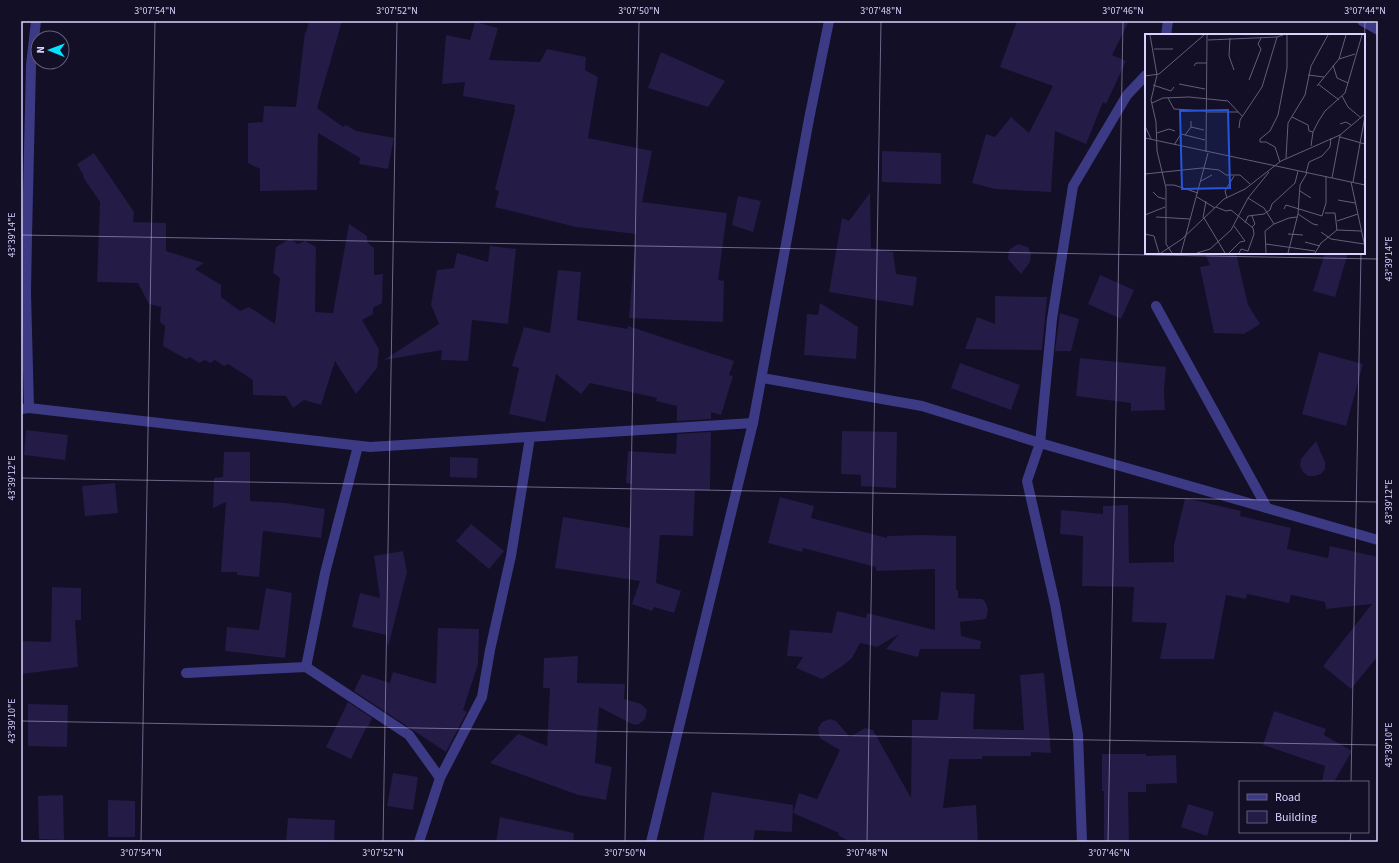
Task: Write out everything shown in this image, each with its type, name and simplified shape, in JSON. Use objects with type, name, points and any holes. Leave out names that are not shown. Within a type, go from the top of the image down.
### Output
[{"type":"street","points":[[36,21],[31,65],[25,409],[370,447],[753,423]]},
{"type":"street","points":[[651,842],[753,423],[809,119],[829,21]]},
{"type":"street","points":[[1166,34],[1168,21]]},
{"type":"street","points":[[1362,21],[1378,30]]},
{"type":"street","points":[[1082,842],[1078,734],[1055,604],[1027,481],[1040,443],[1052,318],[1073,186],[1127,95],[1145,76]]},
{"type":"street","points":[[1156,306],[1267,508]]},
{"type":"street","points":[[762,378],[922,406],[1040,443],[1378,540]]},
{"type":"street","points":[[419,842],[440,778],[482,697],[490,650],[511,556],[530,437]]},
{"type":"street","points":[[306,667],[325,573],[358,446]]},
{"type":"street","points":[[186,673],[306,667],[409,735],[440,778]]},
{"type":"building","points":[[309,21],[342,21],[317,108],[343,127],[346,125],[356,131],[394,138],[388,169],[359,164],[360,158],[318,133],[317,190],[260,191],[260,169],[248,163],[248,123],[263,122],[264,106],[296,107],[305,32],[306,33]]},
{"type":"building","points":[[1017,21],[1129,21],[1112,55],[1126,61],[1106,104],[1103,102],[1086,144],[1055,131],[1051,192],[995,189],[972,183],[986,134],[995,137],[1011,117],[1029,133],[1053,86],[1000,67]]},
{"type":"building","points":[[475,22],[498,28],[489,60],[540,62],[547,49],[586,57],[585,70],[598,77],[588,138],[652,151],[642,202],[727,213],[718,280],[724,281],[723,322],[629,318],[636,234],[576,227],[495,207],[499,191],[495,190],[515,105],[463,96],[465,82],[442,84],[446,35],[470,40]]},
{"type":"building","points":[[661,52],[725,81],[708,107],[648,88]]},
{"type":"building","points":[[882,151],[941,153],[941,184],[882,182]]},
{"type":"building","points":[[94,153],[134,212],[133,222],[166,223],[166,251],[204,263],[195,269],[221,285],[221,297],[240,311],[249,307],[275,324],[280,278],[273,273],[276,247],[290,239],[298,244],[305,241],[316,247],[315,312],[333,313],[349,224],[367,236],[367,242],[374,248],[374,275],[383,274],[382,303],[373,308],[373,314],[362,320],[379,349],[377,368],[356,394],[335,361],[321,405],[304,400],[293,408],[286,396],[253,395],[253,380],[228,364],[224,366],[215,360],[210,363],[205,360],[199,363],[190,357],[186,359],[163,346],[165,326],[160,322],[161,307],[149,304],[138,283],[97,282],[100,202],[83,177],[84,176],[77,164]]},
{"type":"building","points":[[870,193],[871,248],[893,252],[896,274],[917,277],[913,306],[829,292],[842,218],[849,221]]},
{"type":"building","points":[[738,196],[761,201],[753,232],[732,225]]},
{"type":"building","points":[[1018,244],[1028,247],[1031,254],[1030,262],[1021,274],[1008,259],[1009,250]]},
{"type":"building","points":[[490,246],[516,249],[508,324],[472,320],[468,361],[441,360],[442,350],[384,360],[439,324],[431,305],[437,270],[454,268],[457,253],[488,262]]},
{"type":"building","points":[[1205,254],[1236,254],[1248,305],[1260,324],[1244,334],[1214,333],[1200,267],[1210,265]]},
{"type":"building","points":[[1325,254],[1348,254],[1335,297],[1313,291]]},
{"type":"building","points":[[558,270],[581,272],[577,320],[628,329],[628,326],[734,361],[729,375],[733,376],[721,415],[711,412],[711,419],[677,421],[677,406],[656,401],[657,398],[590,383],[581,394],[556,374],[545,422],[509,414],[519,368],[512,366],[524,327],[550,333]]},
{"type":"building","points":[[1100,275],[1134,290],[1121,319],[1088,304]]},
{"type":"building","points":[[995,296],[1047,297],[1042,350],[965,349],[977,317],[995,324]]},
{"type":"building","points":[[820,303],[858,327],[856,359],[804,355],[807,314],[818,315]]},
{"type":"building","points":[[1060,313],[1079,319],[1071,351],[1055,351]]},
{"type":"building","points":[[1319,352],[1363,364],[1346,426],[1302,414]]},
{"type":"building","points":[[1080,358],[1166,367],[1164,390],[1165,410],[1131,411],[1131,403],[1076,396]]},
{"type":"building","points":[[960,363],[1020,385],[1011,410],[951,388]]},
{"type":"building","points":[[26,430],[68,435],[65,460],[24,455]]},
{"type":"building","points":[[842,431],[897,432],[896,488],[861,486],[861,475],[841,474]]},
{"type":"building","points":[[711,432],[710,490],[695,490],[693,536],[660,535],[656,583],[681,591],[674,613],[654,607],[652,611],[632,604],[640,581],[555,568],[563,517],[630,528],[632,484],[626,483],[628,451],[676,454],[677,434]]},
{"type":"building","points":[[1316,441],[1325,462],[1325,469],[1321,474],[1308,476],[1303,472],[1300,466],[1301,459]]},
{"type":"building","points":[[224,452],[250,452],[250,501],[286,503],[325,509],[321,538],[263,531],[259,577],[237,575],[237,572],[221,572],[226,502],[213,508],[214,478],[223,477]]},
{"type":"building","points":[[450,457],[478,458],[477,478],[450,477]]},
{"type":"building","points":[[115,483],[118,513],[85,516],[82,486]]},
{"type":"building","points":[[780,497],[814,506],[811,518],[887,538],[887,536],[921,535],[956,536],[956,590],[958,590],[958,598],[982,599],[986,603],[988,610],[986,619],[960,622],[961,636],[981,641],[980,649],[920,649],[918,657],[886,649],[899,634],[877,647],[860,643],[852,658],[822,679],[796,668],[803,657],[787,656],[790,630],[832,633],[837,611],[866,618],[867,613],[935,630],[935,569],[876,571],[876,567],[803,548],[802,552],[768,543]]},
{"type":"building","points":[[1185,498],[1241,511],[1240,516],[1291,528],[1287,549],[1328,558],[1330,546],[1378,557],[1378,656],[1351,689],[1323,666],[1372,604],[1326,609],[1325,602],[1291,595],[1289,603],[1247,594],[1246,599],[1226,595],[1214,659],[1160,659],[1167,623],[1132,622],[1134,587],[1082,586],[1083,536],[1060,534],[1061,510],[1103,514],[1103,506],[1128,505],[1129,563],[1174,562],[1174,545]]},
{"type":"building","points":[[471,524],[504,551],[489,569],[456,541]]},
{"type":"building","points":[[403,551],[407,572],[388,647],[386,635],[352,627],[360,593],[380,598],[374,556]]},
{"type":"building","points":[[52,587],[81,588],[81,620],[75,620],[78,667],[21,674],[21,641],[51,642]]},
{"type":"building","points":[[266,588],[292,593],[285,658],[225,651],[227,627],[259,630]]},
{"type":"building","points":[[438,628],[479,629],[478,664],[463,710],[467,712],[446,752],[354,691],[362,674],[390,683],[393,672],[436,684]]},
{"type":"building","points":[[578,656],[577,683],[625,684],[624,699],[641,704],[647,710],[645,719],[636,725],[599,707],[595,763],[612,767],[606,800],[578,795],[490,763],[518,734],[547,746],[550,688],[543,688],[544,658]]},
{"type":"building","points":[[1044,673],[1051,753],[1031,752],[1031,756],[982,756],[982,759],[949,759],[943,808],[976,805],[978,842],[850,842],[838,835],[839,833],[793,813],[799,793],[817,799],[840,750],[821,739],[819,736],[818,728],[822,722],[830,719],[836,721],[850,737],[865,728],[873,730],[911,798],[912,720],[938,720],[941,692],[975,694],[973,729],[1024,730],[1020,675]]},
{"type":"building","points":[[348,702],[372,718],[351,759],[326,747]]},
{"type":"building","points":[[28,704],[68,705],[67,747],[28,746]]},
{"type":"building","points":[[1274,711],[1326,729],[1324,735],[1352,751],[1335,781],[1322,781],[1325,766],[1263,745]]},
{"type":"building","points":[[1102,754],[1146,754],[1146,756],[1176,755],[1177,783],[1146,784],[1146,792],[1128,792],[1129,842],[1104,842]]},
{"type":"building","points":[[393,773],[418,777],[413,810],[387,806]]},
{"type":"building","points":[[712,792],[793,805],[792,832],[755,830],[753,842],[703,842]]},
{"type":"building","points":[[63,795],[64,840],[39,839],[38,796]]},
{"type":"building","points":[[108,800],[135,801],[135,837],[108,837]]},
{"type":"building","points":[[1188,804],[1214,812],[1207,836],[1181,827]]},
{"type":"building","points":[[500,817],[574,833],[573,842],[496,842]]},
{"type":"building","points":[[288,818],[335,820],[334,842],[286,842]]}]
